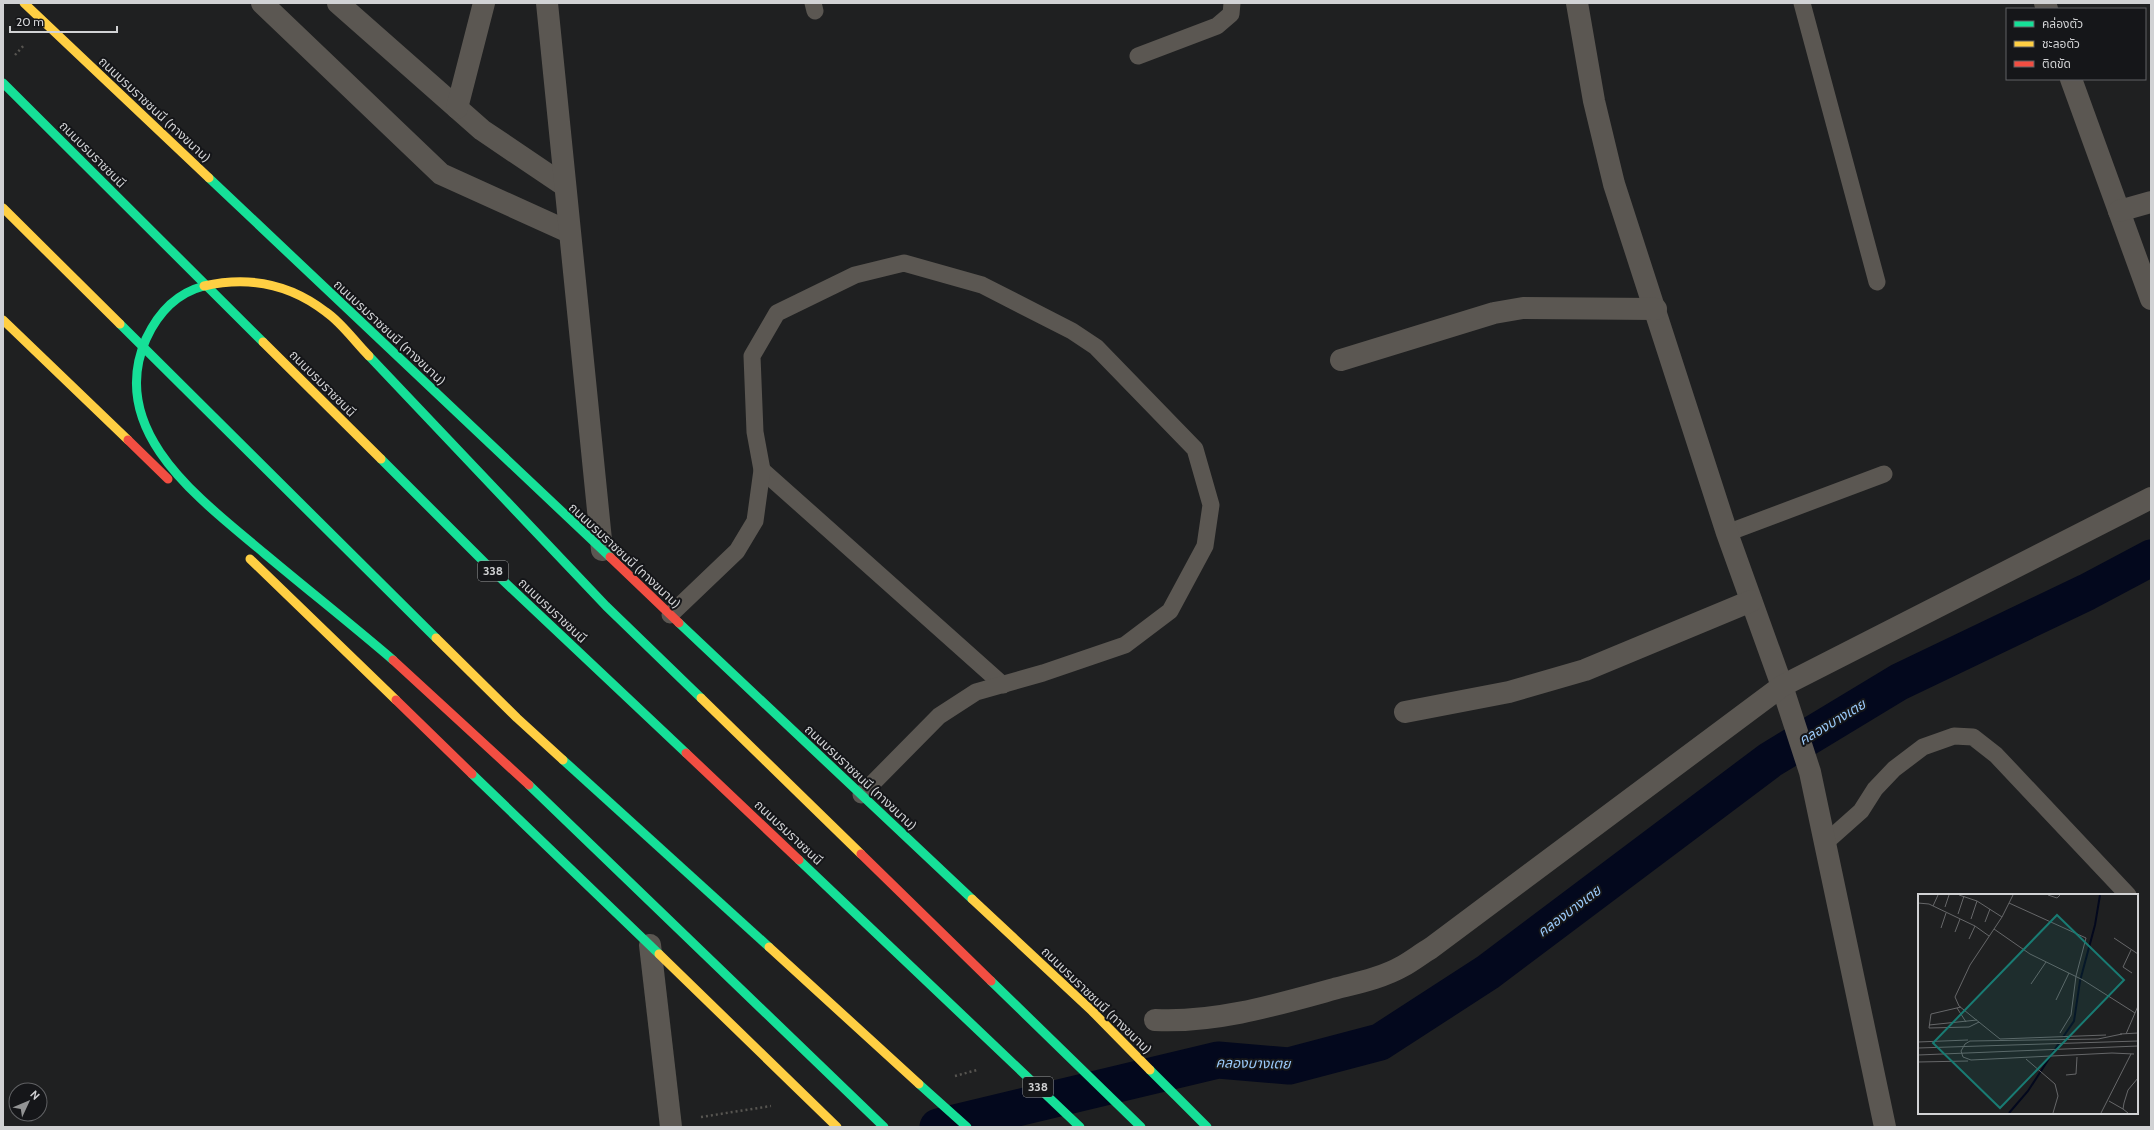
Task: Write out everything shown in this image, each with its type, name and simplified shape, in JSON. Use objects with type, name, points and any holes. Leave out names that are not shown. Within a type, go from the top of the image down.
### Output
[{"type":"main road","name":"ถนนบรมราชชนนี (ทางขนาน)","points":[[24,3],[861,796],[1092,1011],[1207,1127]]},
{"type":"main road","name":"ถนนบรมราชชนนี","points":[[3,83],[492,570],[896,950],[995,1047],[1080,1127]]},
{"type":"main road","points":[[3,208],[518,718],[895,1060],[966,1127]]},
{"type":"main road","points":[[884,1127],[477,734],[396,662],[210,507],[171,469],[152,439],[141,413],[135,382],[139,359],[149,334],[162,314],[179,296],[200,287],[223,281],[261,280],[293,291],[328,312],[606,606],[1141,1127]]},
{"type":"main road","points":[[3,320],[209,520]]},
{"type":"main road","points":[[244,553],[837,1127]]},
{"type":"street","points":[[338,3],[482,130],[565,186]]},
{"type":"street","points":[[457,108],[484,3]]},
{"type":"street","points":[[547,3],[602,550]]},
{"type":"street","points":[[1577,3],[1594,101],[1614,184],[1727,533],[1782,686],[1788,709],[1810,772],[1885,1127]]},
{"type":"street","points":[[268,5],[441,174],[570,232]]},
{"type":"street","points":[[2071,80],[2151,299]]},
{"type":"street","points":[[2119,211],[2151,202]]},
{"type":"street","points":[[1340,360],[1494,313],[1523,308],[1656,310]]},
{"type":"street","points":[[1155,1020],[1184,1022],[1232,1014],[1359,982],[1402,967],[1431,948],[1782,686],[2151,498]]},
{"type":"street","points":[[1405,712],[1509,692],[1585,670],[1751,601]]},
{"type":"street","points":[[650,945],[671,1127]]},
{"type":"lane","points":[[1138,56],[1217,26],[1231,14],[1232,3]]},
{"type":"lane","points":[[1802,3],[1878,282]]},
{"type":"lane","points":[[670,615],[737,551],[755,521],[762,470],[755,432],[752,356],[777,313],[855,275],[904,263],[982,285],[1072,331],[1096,347],[1195,449],[1210,505],[1205,546],[1170,611],[1125,645],[1003,685],[976,692],[939,716],[861,796]]},
{"type":"lane","points":[[762,470],[1003,685]]},
{"type":"lane","points":[[1727,533],[1884,474]]},
{"type":"lane","points":[[1825,842],[1861,810],[1875,789],[1894,769],[1923,747],[1954,736],[1973,737],[1996,755],[2127,894]]},
{"type":"waterway","name":"คลองบางเตย","points":[[938,1127],[1218,1060],[1289,1066],[1380,1042],[1488,972],[1770,760],[1899,682],[2087,592],[2151,558]]},
{"type":"traffic: fast","points":[[3,83],[263,342]]},
{"type":"traffic: fast","points":[[209,178],[610,557]]},
{"type":"traffic: fast","points":[[204,286],[194,289],[169,305],[156,321],[146,339],[137,373],[139,405],[150,435],[167,462],[190,488],[215,512],[393,660]]},
{"type":"traffic: fast","points":[[120,324],[436,638]]},
{"type":"traffic: fast","points":[[369,356],[606,606],[701,698]]},
{"type":"traffic: fast","points":[[381,459],[492,570],[686,753]]},
{"type":"traffic: fast","points":[[679,623],[972,899]]},
{"type":"traffic: fast","points":[[563,760],[769,947]]},
{"type":"traffic: fast","points":[[472,774],[659,954]]},
{"type":"traffic: fast","points":[[529,785],[884,1127]]},
{"type":"traffic: fast","points":[[799,860],[1080,1127]]},
{"type":"traffic: fast","points":[[991,981],[1141,1127]]},
{"type":"traffic: fast","points":[[1150,1070],[1207,1127]]},
{"type":"traffic: fast","points":[[919,1084],[967,1127]]},
{"type":"traffic: slow","points":[[24,3],[209,178]]},
{"type":"traffic: slow","points":[[3,208],[120,324]]},
{"type":"traffic: slow","points":[[204,286],[220,283],[252,282],[283,289],[298,295],[312,302],[332,316],[369,356]]},
{"type":"traffic: slow","points":[[3,320],[128,440]]},
{"type":"traffic: slow","points":[[263,342],[381,459]]},
{"type":"traffic: slow","points":[[250,559],[396,700]]},
{"type":"traffic: slow","points":[[436,638],[517,718],[563,760]]},
{"type":"traffic: slow","points":[[701,698],[861,854]]},
{"type":"traffic: slow","points":[[972,899],[1092,1011],[1150,1070]]},
{"type":"traffic: slow","points":[[769,947],[919,1084]]},
{"type":"traffic: slow","points":[[659,954],[837,1127]]},
{"type":"traffic: jam","points":[[128,440],[168,479]]},
{"type":"traffic: jam","points":[[610,557],[679,623]]},
{"type":"traffic: jam","points":[[393,660],[529,785]]},
{"type":"traffic: jam","points":[[396,700],[472,774]]},
{"type":"traffic: jam","points":[[686,753],[799,860]]},
{"type":"traffic: jam","points":[[861,854],[991,981]]}]
